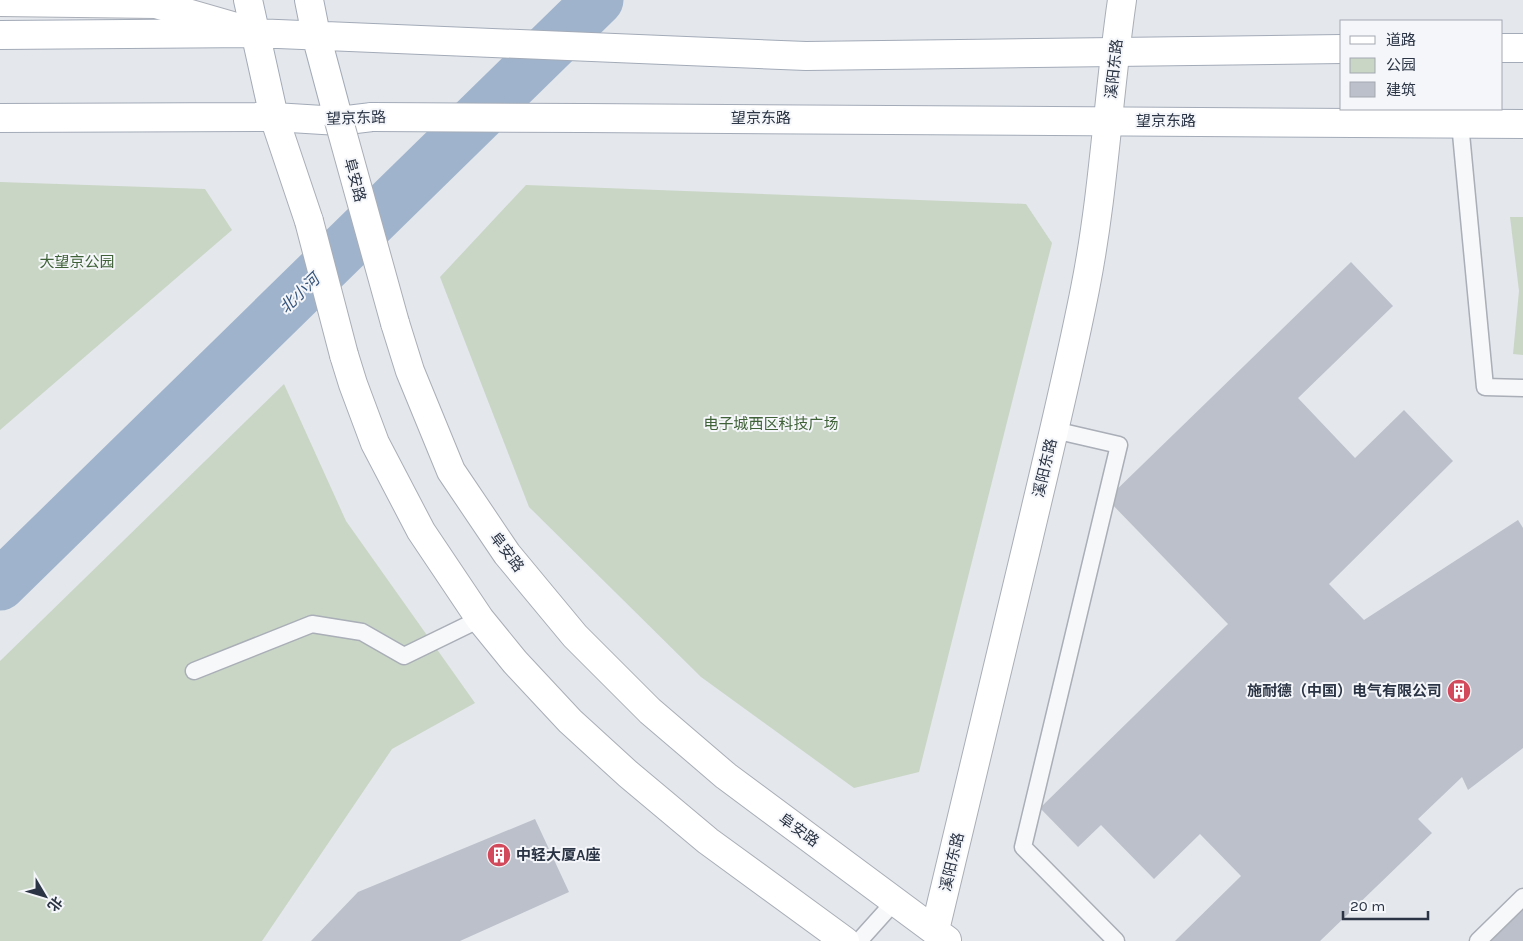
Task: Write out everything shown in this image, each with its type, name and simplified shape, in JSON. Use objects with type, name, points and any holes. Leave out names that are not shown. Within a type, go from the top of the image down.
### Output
[{"type":"main road","points":[[248,0],[274,117],[308,221],[344,355],[375,443],[421,530],[480,619],[515,662],[570,721],[628,774],[708,841],[845,941]]},
{"type":"main road","name":"阜安路","points":[[309,0],[316,35],[339,121],[410,371],[451,471],[507,554],[574,636],[650,711],[726,776],[942,936]]},
{"type":"main road","name":"溪阳东路","points":[[942,936],[1086,287],[1109,120],[1114,52],[1122,0]]},
{"type":"main road","points":[[0,2],[156,4],[254,33]]},
{"type":"main road","points":[[0,35],[254,33],[806,56],[1340,49]]},
{"type":"main road","points":[[1503,48],[1523,48]]},
{"type":"main road","name":"望京东路","points":[[0,118],[274,117],[339,121],[372,117],[1523,124]]},
{"type":"lane","points":[[1460,123],[1485,387],[1523,388]]},
{"type":"lane","points":[[1054,430],[1119,445],[1023,848],[1116,941]]},
{"type":"lane","points":[[194,671],[312,624],[362,632],[404,656],[480,619]]},
{"type":"lane","points":[[1478,941],[1523,897]]},
{"type":"lane","points":[[859,941],[895,901]]},
{"type":"green space","name":"大望京公园","points":[[0,182],[205,189],[232,230],[0,430]]},
{"type":"green space","name":"电子城西区科技广场","points":[[526,185],[1026,204],[1052,243],[919,772],[854,788],[701,677],[529,507],[440,277]]},
{"type":"green space","points":[[1510,217],[1523,217],[1523,355],[1513,354],[1519,291]]},
{"type":"green space","points":[[284,384],[346,521],[475,703],[392,749],[262,941],[0,941],[0,661]]},
{"type":"building","points":[[1351,262],[1393,306],[1298,398],[1355,458],[1404,410],[1453,461],[1329,584],[1364,620],[1518,520],[1523,528],[1523,748],[1468,790],[1462,777],[1418,819],[1432,833],[1320,941],[1175,941],[1241,876],[1200,834],[1154,879],[1101,825],[1078,847],[1040,808],[1228,624],[1107,499]]},
{"type":"building","name":"中轻大厦A座","points":[[535,819],[569,892],[460,941],[311,941],[358,892]]},
{"type":"building","points":[[1523,904],[1523,941],[1487,941]]},
{"type":"waterway","name":"北小河","points":[[0,585],[598,0]]},
{"type":"place","name":"施耐德（中国）电气有限公司","points":[[1459,691]]},
{"type":"place","name":"中轻大厦A座","points":[[499,855]]}]
